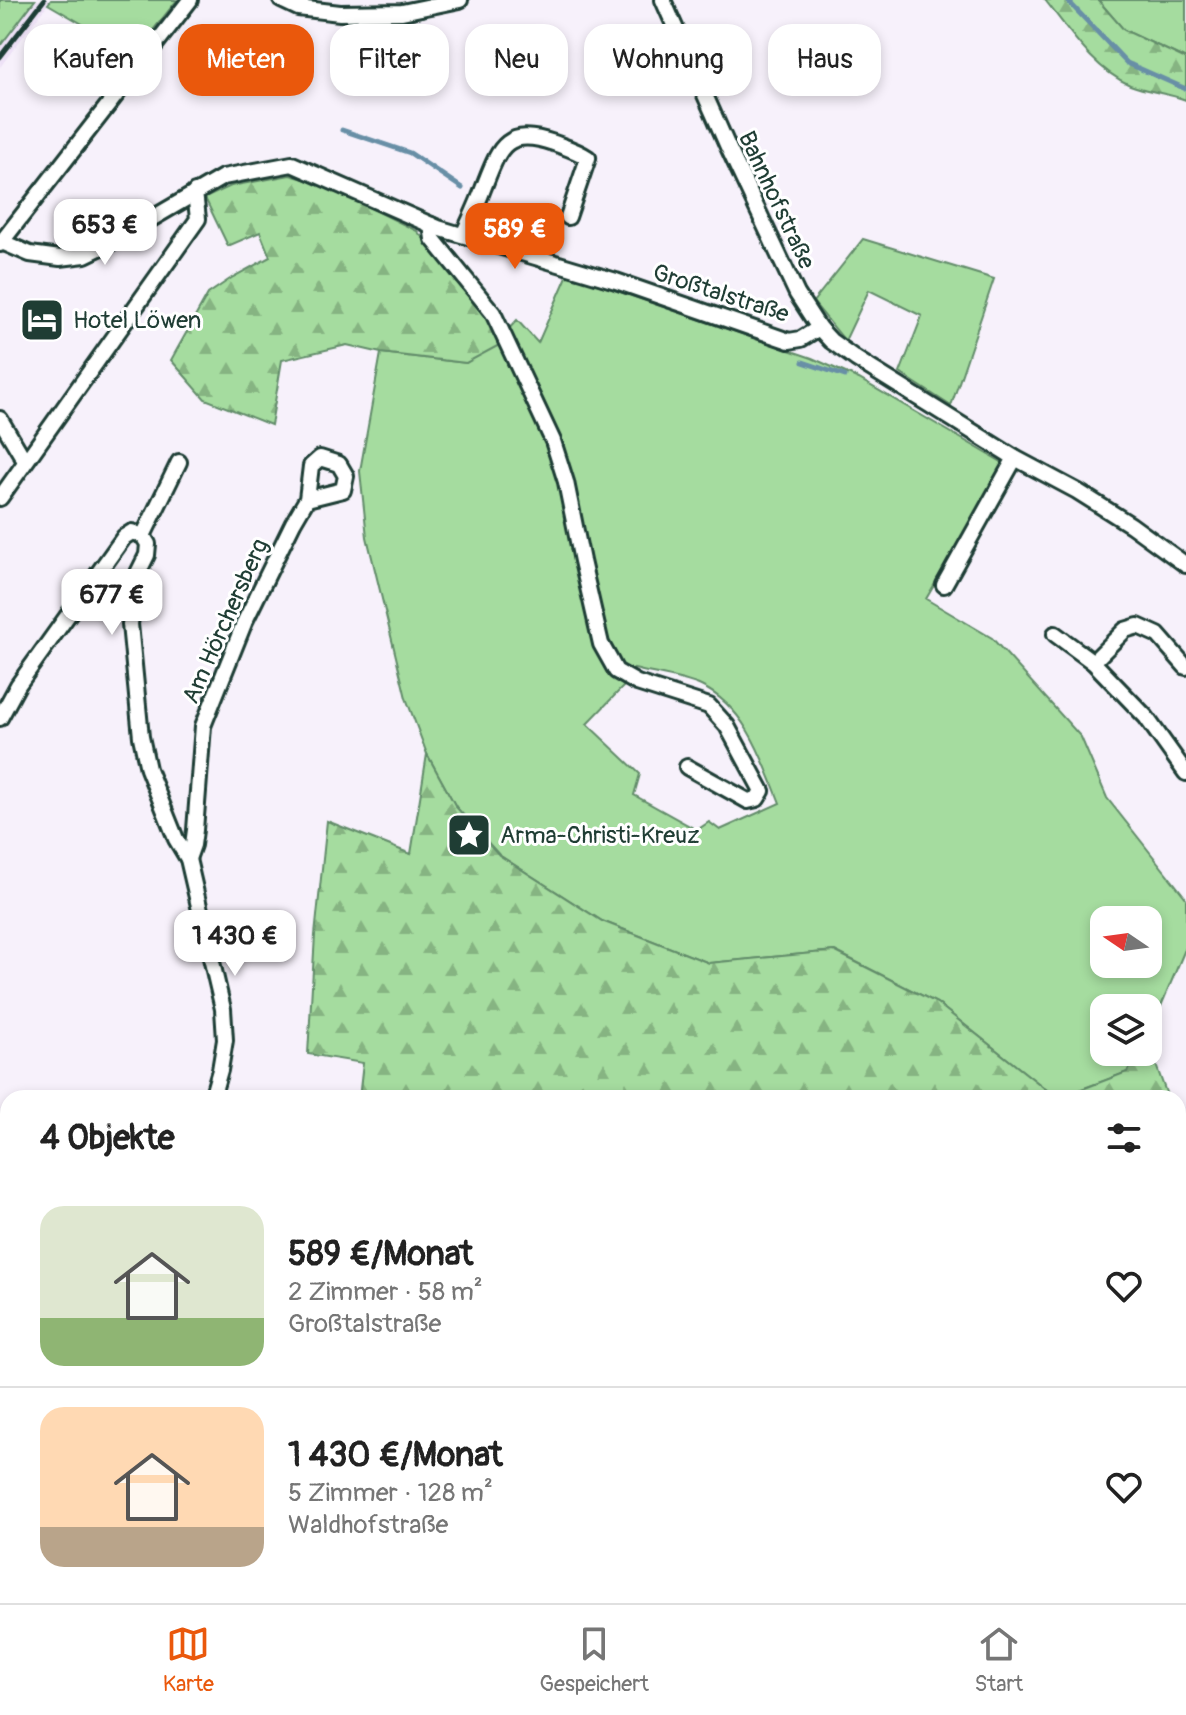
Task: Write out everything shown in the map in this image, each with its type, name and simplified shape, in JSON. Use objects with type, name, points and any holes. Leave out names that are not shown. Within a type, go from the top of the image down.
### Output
[{"type":"street","points":[[1,243],[190,0]]},
{"type":"street","points":[[281,0],[298,8],[340,13],[402,12],[460,0]]},
{"type":"street","name":"Bahnhofstraße","points":[[663,0],[786,272],[819,328]]},
{"type":"street","points":[[463,235],[498,153],[507,143],[525,136],[544,140],[588,158],[568,217]]},
{"type":"street","name":"Großtalstraße","points":[[1,243],[30,254],[60,258],[85,255],[223,177],[292,164],[431,225],[616,281],[789,341],[801,339],[819,328],[856,359],[1015,458],[1077,491],[1186,565]]},
{"type":"street","points":[[0,498],[198,219],[195,192]]},
{"type":"street","points":[[431,225],[433,239],[493,313],[553,441],[566,482],[601,644],[616,671],[637,683],[709,706],[727,726],[762,791],[757,799],[748,801],[687,767]]},
{"type":"street","points":[[0,419],[25,461]]},
{"type":"street","points":[[944,585],[1015,458]]},
{"type":"street","points":[[143,536],[179,462]]},
{"type":"street","name":"Am Hörchersberg","points":[[188,859],[195,830],[203,726],[245,621],[307,499]]},
{"type":"street","points":[[0,718],[18,685],[124,537],[132,532],[143,536],[148,544],[147,555],[138,573],[130,624],[141,737],[148,769],[176,839],[188,859],[223,1009],[225,1040],[214,1090]]},
{"type":"street","points":[[1093,662],[1125,630],[1138,626],[1158,635],[1186,667]]},
{"type":"street","points":[[1055,634],[1093,662],[1146,717],[1186,773]]},
{"type":"shaded area","points":[[35,0],[51,0],[33,24],[24,24],[24,35],[0,67],[0,46]]},
{"type":"green space","points":[[0,0],[35,0],[0,46]]},
{"type":"green space","points":[[51,0],[177,0],[158,24],[82,24],[48,4]]},
{"type":"green space","points":[[1045,0],[1098,0],[1124,30],[1186,59],[1186,100],[1130,85],[1104,69]]},
{"type":"green space","points":[[1098,0],[1186,0],[1186,59],[1124,30]]},
{"type":"green space","points":[[290,175],[322,184],[417,231],[487,312],[503,343],[466,363],[381,353],[347,345],[282,360],[271,425],[205,399],[171,360],[208,294],[270,257],[260,232],[228,246],[205,198],[231,186]]},
{"type":"green space","points":[[863,239],[994,279],[951,406],[900,373],[922,316],[869,290],[845,341],[813,302]]},
{"type":"green space","points":[[568,274],[812,358],[859,379],[1005,464],[926,599],[992,638],[1081,737],[1107,798],[1186,898],[1186,947],[1162,1004],[1162,994],[1090,994],[1090,1066],[1131,1066],[1128,1072],[1079,1090],[1047,1090],[937,1003],[835,951],[709,963],[602,921],[499,855],[456,807],[427,754],[406,698],[367,537],[360,471],[381,353],[466,363],[517,320],[538,343]],"holes":[[[634,669],[701,686],[717,695],[741,721],[751,736],[780,803],[720,830],[709,822],[697,830],[634,795],[640,774],[587,724],[625,685]]]},
{"type":"green space","points":[[427,754],[456,807],[499,855],[602,921],[709,963],[834,951],[937,1003],[1047,1090],[360,1090],[363,1063],[308,1054],[315,935],[327,821],[411,854]]},
{"type":"green space","points":[[1131,1066],[1156,1066],[1165,1090],[1080,1090],[1127,1072]]},
{"type":"waterway","points":[[1067,0],[1127,63],[1186,89]]},
{"type":"waterway","points":[[342,130],[410,153],[462,188]]},
{"type":"waterway","points":[[487,205],[540,237]]},
{"type":"waterway","points":[[803,362],[845,376]]},
{"type":"railway","points":[[0,57],[44,0]]},
{"type":"place","name":"Hotel Löwen","points":[[42,320]]},
{"type":"place","name":"Arma-Christi-Kreuz","points":[[469,835]]}]
